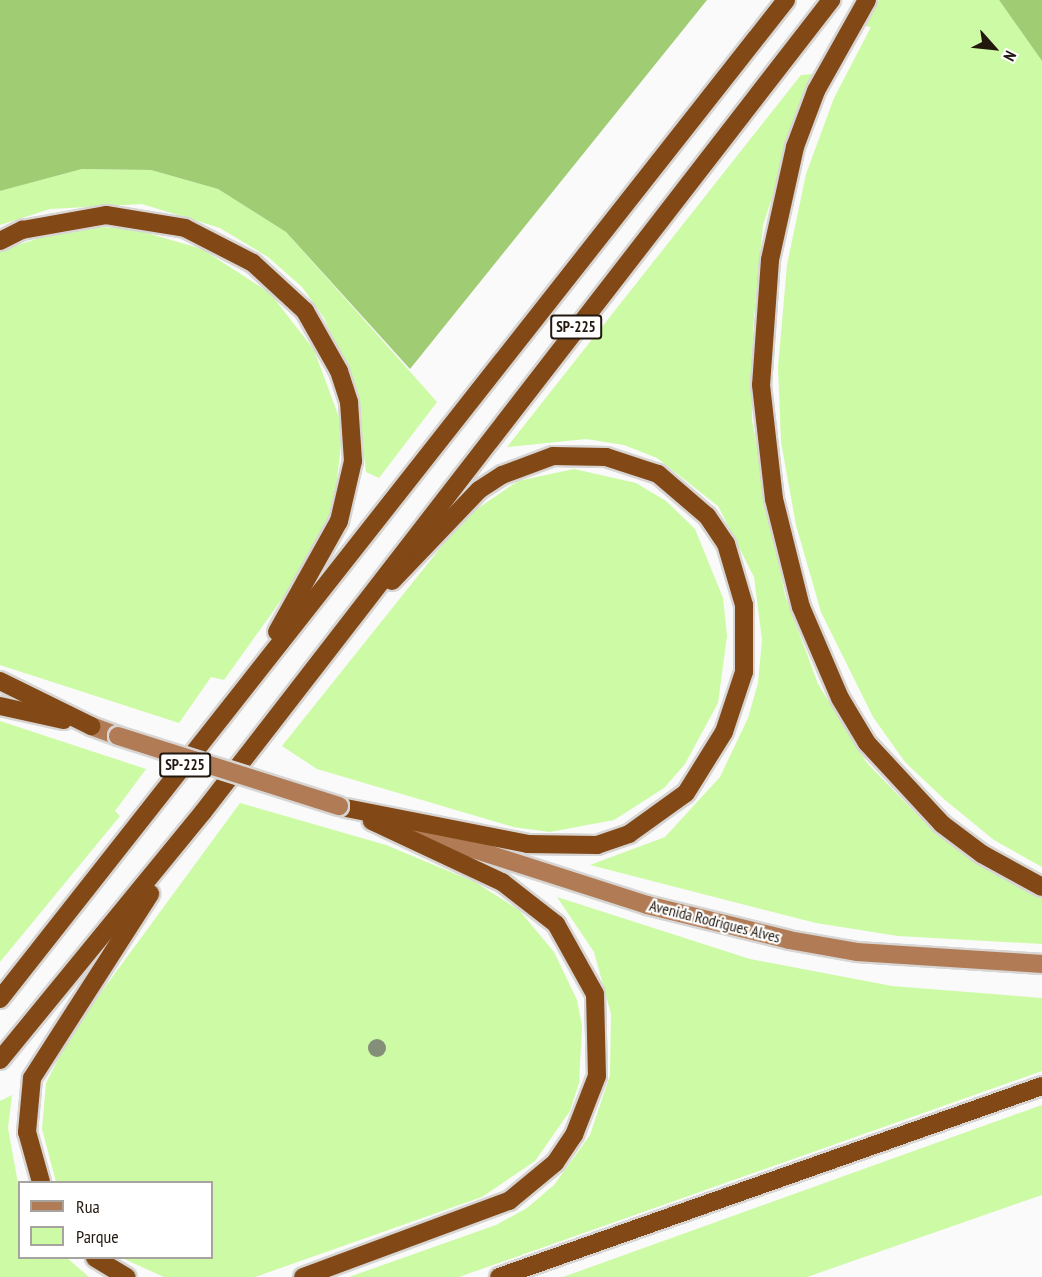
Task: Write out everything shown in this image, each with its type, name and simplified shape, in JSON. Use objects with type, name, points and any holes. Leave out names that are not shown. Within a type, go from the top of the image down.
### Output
[{"type":"highway","name":"SP-225","points":[[0,999],[786,0]]},
{"type":"highway","name":"SP-225","points":[[0,1060],[203,812],[831,0]]},
{"type":"highway","points":[[867,0],[816,91],[795,147],[770,260],[761,385],[774,499],[801,607],[836,690],[867,743],[942,824],[981,854],[1042,887]]},
{"type":"highway","points":[[0,241],[33,227],[106,215],[185,228],[253,263],[305,311],[323,338],[349,402],[353,432],[348,494],[320,564],[228,709]]},
{"type":"highway","points":[[323,654],[479,490],[502,475],[554,456],[606,457],[658,474],[686,495],[726,544],[744,605],[744,672],[724,732],[686,793],[629,834],[563,849],[343,807]]},
{"type":"highway","points":[[0,681],[91,726]]},
{"type":"highway","points":[[0,706],[91,726]]},
{"type":"highway","points":[[0,983],[161,797]]},
{"type":"highway","points":[[303,1277],[509,1201],[535,1182],[574,1135],[597,1076],[600,1048],[595,994],[585,969],[542,910],[502,882],[343,807]]},
{"type":"highway","points":[[41,1181],[27,1132],[32,1078],[203,812]]},
{"type":"highway","points":[[499,1277],[1042,1086]]},
{"type":"highway","points":[[98,1259],[127,1277]]},
{"type":"main road","name":"Avenida Rodrigues Alves","points":[[91,726],[648,905],[789,940],[858,952],[1042,964]]},
{"type":"green space","points":[[0,0],[707,0],[410,369],[286,232],[218,189],[151,170],[82,169],[0,191]]},
{"type":"green space","points":[[879,0],[999,0],[1042,61],[1042,867],[994,840],[945,800],[905,762],[873,717],[821,612],[796,525],[781,442],[778,367],[787,265],[806,174],[834,98],[871,27],[864,26]]},
{"type":"green space","points":[[999,0],[1042,0],[1042,61]]},
{"type":"green space","points":[[813,74],[763,225],[753,328],[752,420],[785,595],[818,684],[867,763],[936,834],[1042,898],[1042,944],[898,936],[816,923],[590,865],[665,837],[720,777],[748,718],[758,683],[762,640],[754,577],[718,506],[657,458],[624,445],[586,439],[507,447],[801,75]]},
{"type":"green space","points":[[82,169],[151,170],[218,189],[286,232],[437,402],[379,478],[366,472],[357,397],[324,318],[302,287],[268,257],[220,228],[142,204],[50,209],[0,225],[0,191]]},
{"type":"green space","points":[[99,227],[133,229],[202,249],[270,293],[314,350],[343,428],[333,513],[314,554],[224,680],[211,677],[179,723],[0,665],[0,251],[63,230]]},
{"type":"green space","points":[[574,469],[636,483],[666,501],[695,529],[723,598],[727,636],[718,703],[685,764],[664,788],[614,820],[550,832],[513,827],[317,769],[282,746],[465,517],[518,481]]},
{"type":"green space","points":[[0,721],[146,769],[115,811],[120,816],[0,962]]},
{"type":"green space","points":[[240,803],[386,845],[475,882],[519,910],[554,952],[577,1000],[582,1026],[579,1083],[570,1111],[535,1161],[482,1197],[255,1277],[164,1277],[124,1259],[213,1259],[213,1181],[56,1181],[42,1129],[46,1083],[72,1032]]},
{"type":"green space","points":[[557,897],[750,959],[892,986],[1042,998],[1042,1071],[459,1277],[349,1277],[496,1225],[527,1208],[554,1185],[590,1135],[610,1075],[611,1014],[594,952]]},
{"type":"green space","points":[[12,1095],[8,1128],[18,1183],[18,1259],[68,1259],[89,1277],[0,1277],[0,1101]]},
{"type":"green space","points":[[1042,1105],[1042,1195],[807,1277],[563,1277]]}]
